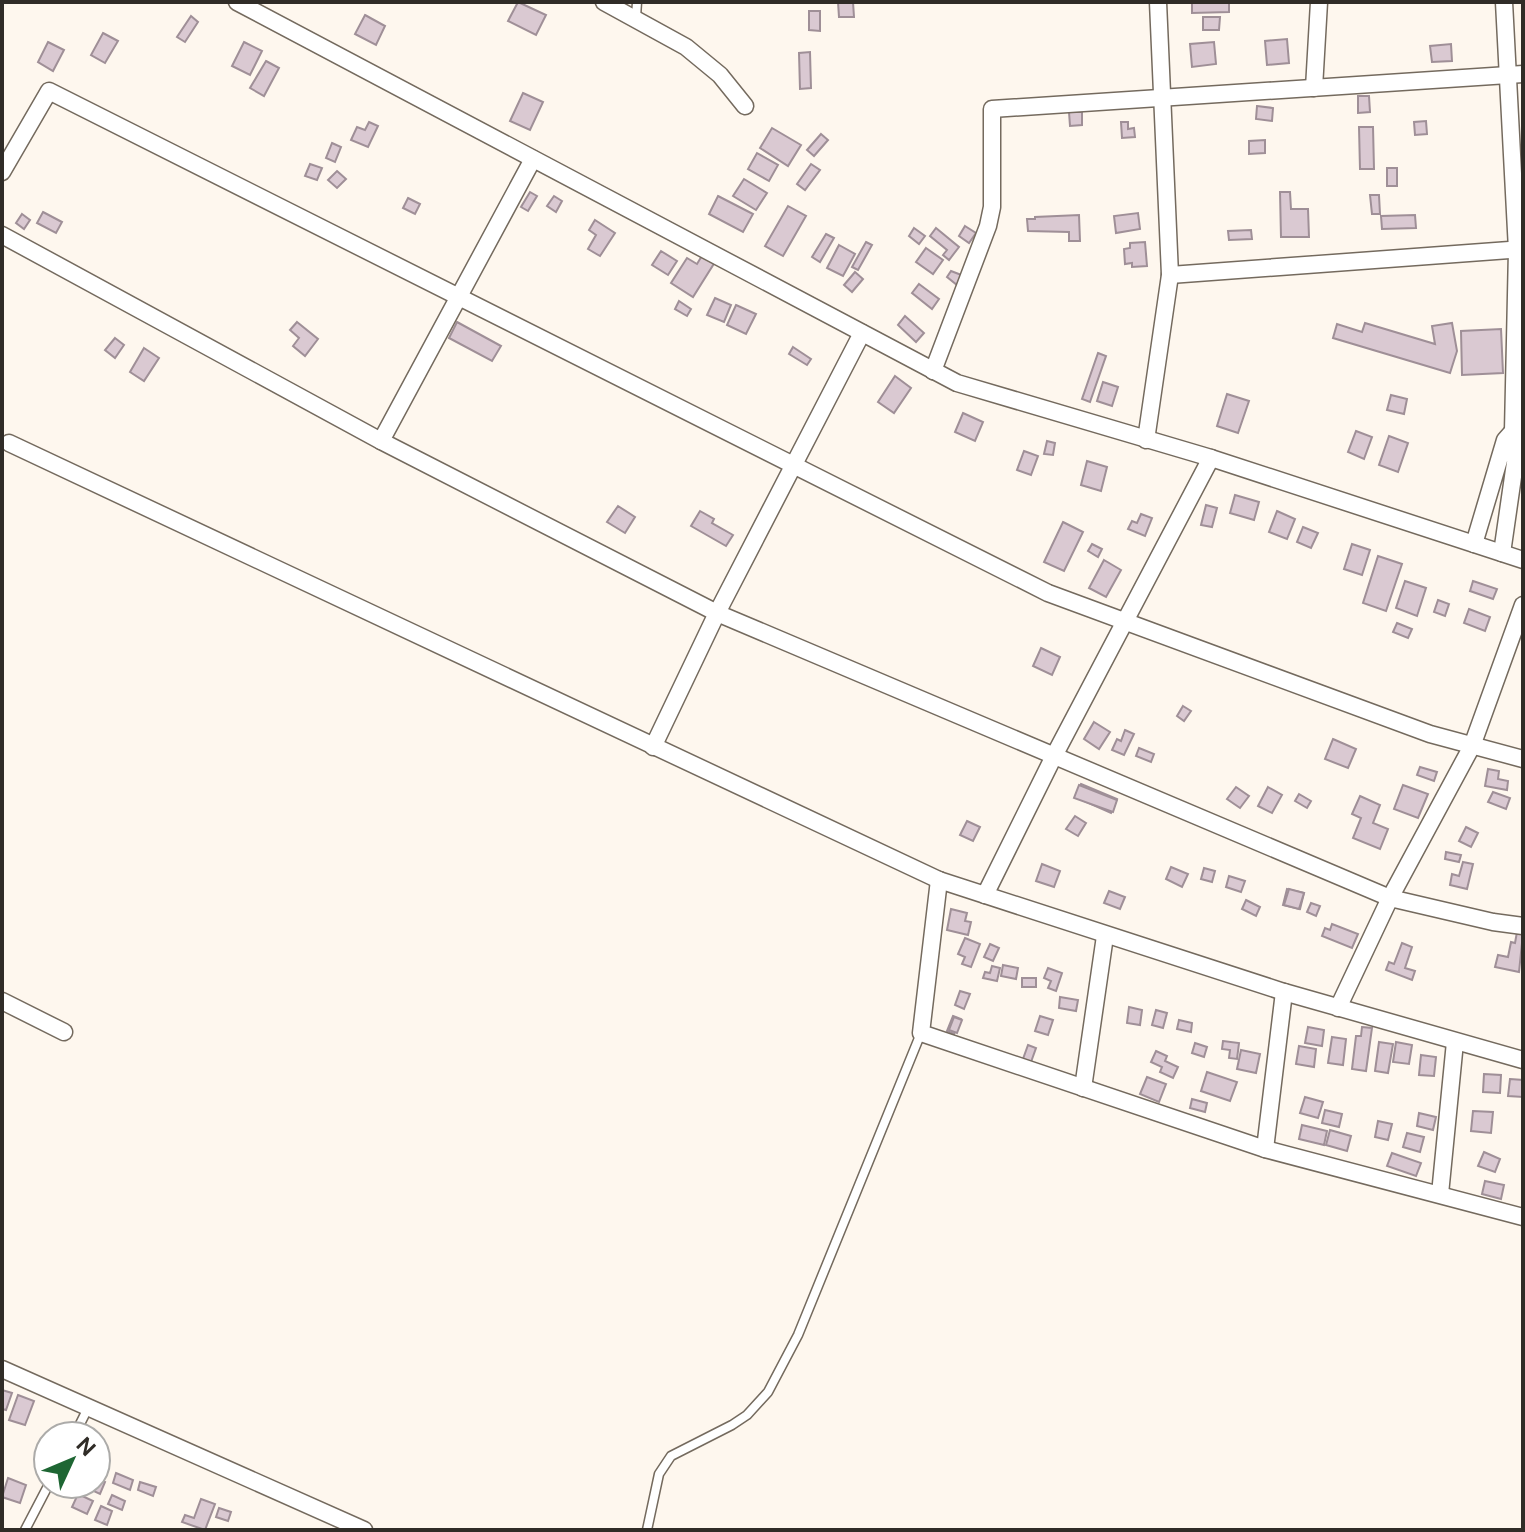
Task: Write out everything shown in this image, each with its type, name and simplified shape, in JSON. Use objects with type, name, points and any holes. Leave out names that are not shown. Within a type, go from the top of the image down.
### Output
[{"type":"street","points":[[237,2],[957,383],[1211,458],[1523,560]]},
{"type":"street","points":[[604,2],[637,10],[720,75],[745,106]]},
{"type":"street","points":[[1146,440],[1170,275],[1158,2]]},
{"type":"street","points":[[1314,88],[1319,2]]},
{"type":"street","points":[[1502,553],[1518,442],[1520,249],[1516,74],[1504,2]]},
{"type":"street","points":[[933,371],[988,226],[992,207],[992,109],[1516,74]]},
{"type":"street","points":[[2,172],[49,91],[1048,593],[1385,718],[1523,759]]},
{"type":"street","points":[[381,441],[533,159]]},
{"type":"street","points":[[2,235],[381,441],[717,613],[1390,898],[1523,926]]},
{"type":"street","points":[[1170,275],[1520,249]]},
{"type":"street","points":[[653,747],[717,613],[862,333]]},
{"type":"street","points":[[1474,544],[1505,440],[1517,422]]},
{"type":"street","points":[[9,443],[939,880],[1284,992],[1523,1060]]},
{"type":"street","points":[[985,895],[1054,756],[1211,458]]},
{"type":"street","points":[[1338,1008],[1390,898],[1472,746],[1523,605]]},
{"type":"street","points":[[939,880],[921,1033],[1265,1149],[1523,1217]]},
{"type":"street","points":[[1083,1088],[1105,936]]},
{"type":"street","points":[[1265,1149],[1284,992]]},
{"type":"street","points":[[2,1001],[64,1032]]},
{"type":"street","points":[[1440,1194],[1455,1042]]},
{"type":"street","points":[[2,1369],[364,1530]]},
{"type":"lane","points":[[647,1530],[659,1474],[671,1456],[740,1420],[768,1392],[804,1321],[921,1033]]},
{"type":"lane","points":[[82,1420],[88,1408]]},
{"type":"lane","points":[[25,1530],[41,1500]]},
{"type":"building","points":[[518,2],[546,15],[536,35],[508,21]]},
{"type":"building","points":[[838,2],[853,2],[854,17],[839,17]]},
{"type":"building","points":[[1192,2],[1229,2],[1229,12],[1192,13]]},
{"type":"building","points":[[809,11],[820,11],[820,31],[809,30]]},
{"type":"building","points":[[365,15],[385,26],[376,45],[355,34]]},
{"type":"building","points":[[191,16],[198,22],[185,42],[177,37]]},
{"type":"building","points":[[1203,17],[1220,17],[1219,30],[1203,30]]},
{"type":"building","points":[[103,33],[118,41],[105,63],[91,55]]},
{"type":"building","points":[[1287,39],[1289,63],[1267,65],[1265,41]]},
{"type":"building","points":[[48,42],[64,50],[53,71],[38,62]]},
{"type":"building","points":[[244,42],[262,51],[250,75],[232,66]]},
{"type":"building","points":[[1214,42],[1216,64],[1192,67],[1190,44]]},
{"type":"building","points":[[1451,44],[1452,61],[1432,62],[1430,46]]},
{"type":"building","points":[[810,52],[811,88],[800,89],[799,53]]},
{"type":"building","points":[[266,61],[279,68],[264,96],[250,88]]},
{"type":"building","points":[[523,93],[543,102],[530,130],[510,121]]},
{"type":"building","points":[[1358,96],[1369,96],[1370,112],[1358,113]]},
{"type":"building","points":[[1257,106],[1273,108],[1272,121],[1256,119]]},
{"type":"building","points":[[1069,112],[1082,112],[1082,125],[1070,126]]},
{"type":"building","points":[[1426,121],[1427,134],[1415,135],[1414,122]]},
{"type":"building","points":[[369,122],[378,126],[368,147],[351,140],[357,127],[365,130]]},
{"type":"building","points":[[1121,122],[1128,122],[1128,129],[1134,128],[1135,137],[1122,138]]},
{"type":"building","points":[[1359,127],[1373,127],[1374,169],[1360,169]]},
{"type":"building","points":[[772,128],[801,145],[788,166],[760,148]]},
{"type":"building","points":[[821,134],[828,140],[814,156],[807,150]]},
{"type":"building","points":[[1265,140],[1265,153],[1249,154],[1249,141]]},
{"type":"building","points":[[332,143],[341,147],[335,162],[326,158]]},
{"type":"building","points":[[757,153],[778,165],[769,181],[748,169]]},
{"type":"building","points":[[310,164],[322,168],[317,180],[305,176]]},
{"type":"building","points":[[811,164],[820,170],[805,190],[797,184]]},
{"type":"building","points":[[1387,168],[1397,168],[1397,186],[1387,186]]},
{"type":"building","points":[[337,171],[346,179],[337,188],[328,180]]},
{"type":"building","points":[[744,179],[767,193],[756,210],[733,196]]},
{"type":"building","points":[[530,192],[537,196],[528,211],[521,207]]},
{"type":"building","points":[[1280,192],[1290,192],[1291,209],[1308,209],[1309,237],[1281,237]]},
{"type":"building","points":[[1370,195],[1379,195],[1380,214],[1372,214]]},
{"type":"building","points":[[554,196],[562,201],[556,212],[547,206]]},
{"type":"building","points":[[718,196],[753,214],[743,232],[709,214]]},
{"type":"building","points":[[408,198],[420,204],[415,214],[403,208]]},
{"type":"building","points":[[788,206],[806,216],[783,256],[765,246]]},
{"type":"building","points":[[43,212],[62,222],[56,233],[37,223]]},
{"type":"building","points":[[1138,213],[1140,229],[1116,233],[1114,216]]},
{"type":"building","points":[[22,214],[30,220],[24,229],[16,223]]},
{"type":"building","points":[[1079,215],[1080,241],[1069,241],[1069,232],[1028,231],[1027,219]]},
{"type":"building","points":[[1415,215],[1416,228],[1382,229],[1381,216]]},
{"type":"building","points":[[595,220],[615,233],[600,256],[588,249],[596,235],[589,230]]},
{"type":"building","points":[[965,226],[976,233],[969,243],[959,236]]},
{"type":"building","points":[[914,228],[925,236],[919,244],[909,236]]},
{"type":"building","points":[[936,228],[959,247],[949,260],[943,255],[947,250],[930,236]]},
{"type":"building","points":[[1251,230],[1252,239],[1229,240],[1228,231]]},
{"type":"building","points":[[826,234],[834,238],[820,262],[812,257]]},
{"type":"building","points":[[866,242],[872,245],[858,270],[852,267]]},
{"type":"building","points":[[1145,242],[1147,266],[1125,264],[1124,249],[1130,248],[1130,243]]},
{"type":"building","points":[[839,245],[855,254],[843,276],[827,268]]},
{"type":"building","points":[[926,248],[943,260],[933,274],[916,262]]},
{"type":"building","points":[[661,251],[677,261],[668,275],[652,265]]},
{"type":"building","points":[[703,254],[715,262],[693,297],[671,283],[687,258],[697,264]]},
{"type":"building","points":[[951,271],[964,276],[957,285],[947,277]]},
{"type":"building","points":[[855,272],[863,279],[852,292],[844,285]]},
{"type":"building","points":[[919,284],[939,299],[932,309],[912,293]]},
{"type":"building","points":[[715,298],[731,305],[724,322],[707,315]]},
{"type":"building","points":[[679,301],[691,309],[687,316],[675,309]]},
{"type":"building","points":[[736,305],[756,314],[746,334],[727,325]]},
{"type":"building","points":[[905,316],[924,333],[916,342],[898,325]]},
{"type":"building","points":[[297,322],[318,339],[305,356],[293,346],[299,338],[290,330]]},
{"type":"building","points":[[457,322],[501,346],[492,361],[449,338]]},
{"type":"building","points":[[1365,323],[1435,344],[1432,326],[1452,323],[1457,351],[1450,373],[1333,338],[1337,324],[1362,332]]},
{"type":"building","points":[[1501,329],[1503,373],[1462,375],[1461,331]]},
{"type":"building","points":[[115,338],[124,345],[115,358],[105,350]]},
{"type":"building","points":[[793,347],[811,359],[807,365],[789,354]]},
{"type":"building","points":[[144,348],[159,358],[144,381],[130,372]]},
{"type":"building","points":[[1098,353],[1106,356],[1090,402],[1082,399]]},
{"type":"building","points":[[895,376],[911,388],[894,413],[878,402]]},
{"type":"building","points":[[1103,382],[1118,387],[1112,406],[1097,401]]},
{"type":"building","points":[[1227,394],[1249,401],[1238,433],[1217,426]]},
{"type":"building","points":[[1391,395],[1407,399],[1404,414],[1387,410]]},
{"type":"building","points":[[963,413],[983,422],[975,441],[955,432]]},
{"type":"building","points":[[1356,431],[1372,437],[1364,459],[1348,452]]},
{"type":"building","points":[[1389,436],[1408,443],[1398,472],[1379,465]]},
{"type":"building","points":[[1047,441],[1055,443],[1053,455],[1044,454]]},
{"type":"building","points":[[1024,451],[1038,456],[1031,475],[1017,470]]},
{"type":"building","points":[[1087,461],[1107,467],[1101,491],[1081,485]]},
{"type":"building","points":[[1235,495],[1259,502],[1254,520],[1230,513]]},
{"type":"building","points":[[1206,505],[1217,508],[1212,527],[1201,525]]},
{"type":"building","points":[[618,506],[635,517],[625,533],[607,522]]},
{"type":"building","points":[[700,511],[714,519],[712,523],[733,535],[726,546],[691,526]]},
{"type":"building","points":[[1277,511],[1295,519],[1287,539],[1269,532]]},
{"type":"building","points":[[1141,514],[1152,518],[1145,536],[1128,529],[1132,521],[1137,523]]},
{"type":"building","points":[[1063,522],[1083,532],[1064,571],[1044,562]]},
{"type":"building","points":[[1303,527],[1318,533],[1311,548],[1297,542]]},
{"type":"building","points":[[1092,544],[1102,549],[1098,557],[1088,551]]},
{"type":"building","points":[[1352,544],[1370,550],[1362,575],[1344,569]]},
{"type":"building","points":[[1378,556],[1402,564],[1386,611],[1363,603]]},
{"type":"building","points":[[1104,560],[1121,570],[1106,597],[1089,588]]},
{"type":"building","points":[[1405,581],[1426,588],[1417,616],[1396,608]]},
{"type":"building","points":[[1473,581],[1497,589],[1493,599],[1470,591]]},
{"type":"building","points":[[1438,600],[1449,604],[1445,616],[1434,612]]},
{"type":"building","points":[[1469,609],[1490,617],[1485,631],[1464,623]]},
{"type":"building","points":[[1397,623],[1412,629],[1408,638],[1393,632]]},
{"type":"building","points":[[1041,648],[1060,657],[1052,675],[1033,666]]},
{"type":"building","points":[[1183,706],[1191,711],[1184,721],[1177,716]]},
{"type":"building","points":[[1094,722],[1110,732],[1099,749],[1084,739]]},
{"type":"building","points":[[1125,730],[1134,734],[1124,755],[1112,750],[1117,739],[1121,741]]},
{"type":"building","points":[[1333,739],[1356,749],[1348,768],[1325,759]]},
{"type":"building","points":[[1139,748],[1154,754],[1151,762],[1136,756]]},
{"type":"building","points":[[1420,767],[1437,772],[1434,781],[1417,775]]},
{"type":"building","points":[[1488,769],[1499,771],[1498,779],[1508,781],[1507,790],[1485,786]]},
{"type":"building","points":[[1081,784],[1117,799],[1111,813],[1075,797]]},
{"type":"building","points":[[1079,785],[1117,800],[1113,812],[1074,798]]},
{"type":"building","points":[[1403,785],[1428,794],[1418,818],[1394,809]]},
{"type":"building","points":[[1236,787],[1249,796],[1240,808],[1227,799]]},
{"type":"building","points":[[1268,787],[1282,795],[1272,813],[1258,806]]},
{"type":"building","points":[[1493,792],[1510,798],[1506,809],[1488,802]]},
{"type":"building","points":[[1299,794],[1311,801],[1307,808],[1295,801]]},
{"type":"building","points":[[1360,796],[1380,805],[1373,823],[1388,829],[1380,849],[1353,838],[1361,818],[1352,814]]},
{"type":"building","points":[[1075,816],[1086,823],[1078,836],[1066,829]]},
{"type":"building","points":[[967,821],[980,827],[973,841],[960,835]]},
{"type":"building","points":[[1466,827],[1478,833],[1471,847],[1459,841]]},
{"type":"building","points":[[1446,852],[1461,855],[1459,862],[1445,859]]},
{"type":"building","points":[[1463,862],[1473,864],[1467,889],[1450,885],[1452,874],[1459,876]]},
{"type":"building","points":[[1042,864],[1060,871],[1054,887],[1036,881]]},
{"type":"building","points":[[1171,867],[1188,874],[1182,887],[1166,879]]},
{"type":"building","points":[[1204,868],[1215,871],[1212,882],[1201,879]]},
{"type":"building","points":[[1229,876],[1245,881],[1241,892],[1226,887]]},
{"type":"building","points":[[1287,889],[1304,893],[1300,909],[1283,905]]},
{"type":"building","points":[[1289,889],[1304,893],[1299,909],[1284,905]]},
{"type":"building","points":[[1109,891],[1125,897],[1120,909],[1104,903]]},
{"type":"building","points":[[1246,900],[1260,907],[1256,916],[1242,909]]},
{"type":"building","points":[[1311,903],[1320,906],[1316,916],[1307,912]]},
{"type":"building","points":[[951,909],[967,913],[965,921],[971,922],[968,935],[947,930]]},
{"type":"building","points":[[1332,924],[1358,934],[1352,948],[1322,936],[1325,928],[1330,930]]},
{"type":"building","points":[[1517,932],[1523,933],[1519,972],[1495,967],[1498,955],[1508,957]]},
{"type":"building","points":[[965,938],[980,944],[971,967],[962,964],[965,957],[958,954]]},
{"type":"building","points":[[1402,943],[1412,947],[1405,968],[1415,971],[1412,980],[1386,970],[1389,962],[1394,964]]},
{"type":"building","points":[[990,944],[999,948],[993,961],[984,957]]},
{"type":"building","points":[[1003,965],[1018,968],[1016,979],[1001,976]]},
{"type":"building","points":[[992,966],[1000,968],[997,981],[983,978],[985,972],[990,973]]},
{"type":"building","points":[[1048,968],[1062,973],[1056,991],[1048,988],[1051,981],[1044,978]]},
{"type":"building","points":[[1022,978],[1036,978],[1036,987],[1022,987]]},
{"type":"building","points":[[960,991],[970,994],[964,1009],[955,1005]]},
{"type":"building","points":[[1060,997],[1078,1000],[1076,1011],[1059,1008]]},
{"type":"building","points":[[1129,1007],[1142,1010],[1140,1025],[1127,1023]]},
{"type":"building","points":[[1156,1010],[1167,1013],[1163,1028],[1152,1025]]},
{"type":"building","points":[[953,1016],[961,1019],[954,1034],[947,1031]]},
{"type":"building","points":[[1040,1016],[1053,1020],[1048,1035],[1035,1031]]},
{"type":"building","points":[[954,1017],[962,1020],[957,1033],[949,1030]]},
{"type":"building","points":[[1179,1020],[1192,1023],[1191,1032],[1177,1029]]},
{"type":"building","points":[[1308,1027],[1324,1030],[1322,1046],[1305,1043]]},
{"type":"building","points":[[1362,1027],[1372,1028],[1366,1071],[1352,1069],[1356,1036],[1361,1036]]},
{"type":"building","points":[[1332,1037],[1346,1039],[1343,1065],[1328,1063]]},
{"type":"building","points":[[1223,1041],[1239,1043],[1237,1059],[1229,1058],[1230,1050],[1222,1049]]},
{"type":"building","points":[[1379,1042],[1393,1044],[1388,1073],[1375,1071]]},
{"type":"building","points":[[1396,1042],[1412,1045],[1409,1064],[1393,1062]]},
{"type":"building","points":[[1195,1043],[1207,1047],[1204,1057],[1192,1053]]},
{"type":"building","points":[[1028,1045],[1036,1048],[1031,1062],[1023,1059]]},
{"type":"building","points":[[1299,1046],[1316,1049],[1314,1067],[1296,1064]]},
{"type":"building","points":[[1241,1050],[1260,1054],[1256,1073],[1237,1069]]},
{"type":"building","points":[[1156,1051],[1167,1056],[1165,1061],[1178,1067],[1173,1078],[1160,1072],[1162,1067],[1151,1062]]},
{"type":"building","points":[[1421,1055],[1436,1057],[1434,1076],[1419,1075]]},
{"type":"building","points":[[1207,1072],[1237,1082],[1230,1101],[1201,1091]]},
{"type":"building","points":[[1484,1074],[1501,1075],[1500,1093],[1483,1092]]},
{"type":"building","points":[[1147,1077],[1166,1084],[1159,1102],[1140,1094]]},
{"type":"building","points":[[1510,1079],[1523,1080],[1523,1097],[1508,1096]]},
{"type":"building","points":[[1305,1097],[1323,1102],[1318,1118],[1300,1113]]},
{"type":"building","points":[[1192,1099],[1207,1103],[1205,1112],[1190,1108]]},
{"type":"building","points":[[1325,1110],[1342,1114],[1339,1127],[1322,1123]]},
{"type":"building","points":[[1473,1111],[1493,1112],[1491,1133],[1471,1131]]},
{"type":"building","points":[[1419,1113],[1436,1117],[1433,1130],[1417,1126]]},
{"type":"building","points":[[1378,1121],[1392,1124],[1388,1140],[1375,1137]]},
{"type":"building","points":[[1302,1125],[1327,1131],[1324,1145],[1299,1139]]},
{"type":"building","points":[[1330,1130],[1351,1136],[1347,1151],[1326,1145]]},
{"type":"building","points":[[1407,1133],[1424,1137],[1420,1152],[1403,1147]]},
{"type":"building","points":[[1484,1152],[1500,1159],[1495,1172],[1478,1166]]},
{"type":"building","points":[[1392,1153],[1421,1163],[1416,1176],[1387,1166]]},
{"type":"building","points":[[1485,1181],[1504,1185],[1501,1199],[1482,1194]]},
{"type":"building","points":[[2,1390],[12,1393],[6,1410],[2,1409]]},
{"type":"building","points":[[18,1395],[34,1401],[25,1425],[9,1420]]},
{"type":"building","points":[[116,1473],[133,1480],[130,1490],[113,1483]]},
{"type":"building","points":[[8,1478],[26,1485],[20,1503],[2,1497]]},
{"type":"building","points":[[140,1482],[156,1487],[153,1496],[138,1490]]},
{"type":"building","points":[[112,1495],[125,1501],[122,1510],[108,1504]]},
{"type":"building","points":[[201,1499],[215,1504],[205,1530],[182,1522],[185,1515],[194,1518]]},
{"type":"building","points":[[75,1500],[93,1501],[87,1514],[72,1507]]},
{"type":"building","points":[[101,1506],[112,1511],[107,1525],[95,1520]]},
{"type":"building","points":[[219,1508],[231,1512],[228,1521],[216,1517]]}]
